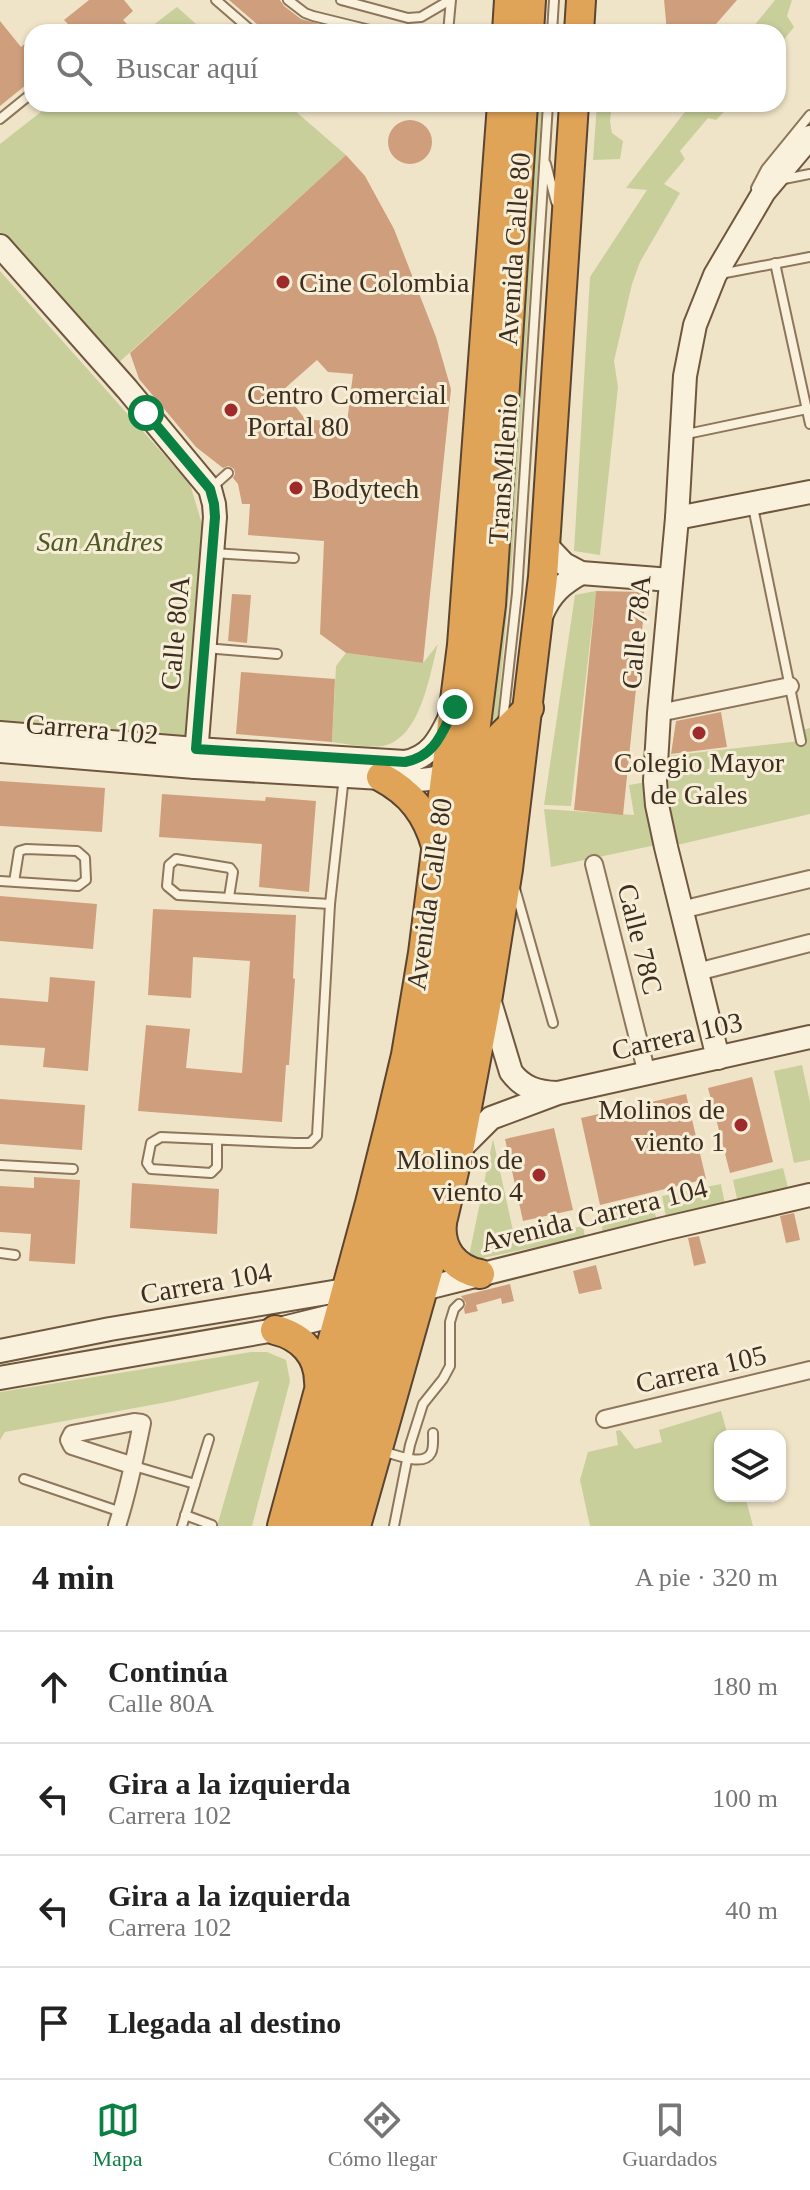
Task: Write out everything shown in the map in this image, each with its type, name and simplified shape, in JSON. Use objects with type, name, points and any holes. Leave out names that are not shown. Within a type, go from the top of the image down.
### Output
[{"type":"highway","points":[[508,24],[509,0]]},
{"type":"highway","points":[[530,24],[531,0]]},
{"type":"highway","points":[[580,24],[581,0]]},
{"type":"highway","name":"Avenida Calle 80","points":[[356,1526],[376,1450],[376,1297],[370,1203],[406,1055],[455,707],[470,560],[501,112]]},
{"type":"highway","name":"Avenida Calle 80","points":[[329,1526],[376,1297],[432,1053],[473,758],[491,605],[522,112]]},
{"type":"highway","name":"Avenida Calle 80","points":[[282,1526],[318,1388],[376,1297],[443,1218],[459,1150],[508,869],[540,620],[573,112]]},
{"type":"highway","points":[[501,736],[529,708]]},
{"type":"highway","name":"Avenida Calle 80","points":[[306,1526],[376,1297],[437,1139],[471,956],[501,736]]},
{"type":"highway","points":[[381,777],[407,793],[417,804],[432,831],[437,850]]},
{"type":"highway","points":[[443,1218],[442,1239],[451,1258],[467,1270],[480,1274]]},
{"type":"highway","points":[[275,1330],[296,1337],[307,1347],[315,1359],[319,1374],[318,1388]]},
{"type":"street","name":"Calle 78A","points":[[718,1058],[657,805],[655,757],[677,518],[685,376],[695,325],[715,275],[751,212],[810,137]]},
{"type":"street","points":[[0,246],[151,407],[210,489]]},
{"type":"street","name":"Calle 80A","points":[[196,758],[215,517],[210,489]]},
{"type":"street","points":[[677,518],[810,492]]},
{"type":"street","points":[[545,544],[564,564],[581,573],[671,580]]},
{"type":"street","points":[[540,620],[554,592],[581,573]]},
{"type":"street","points":[[659,713],[790,686]]},
{"type":"street","name":"Carrera 102","points":[[0,751],[405,762],[428,753],[455,707]]},
{"type":"street","name":"Carrera 102","points":[[0,733],[344,775],[430,780],[473,758],[501,736]]},
{"type":"street","name":"Calle 78C","points":[[594,864],[647,1074]]},
{"type":"street","points":[[681,910],[810,879]]},
{"type":"street","name":"Carrera 103","points":[[697,972],[810,943]]},
{"type":"street","name":"Carrera 103","points":[[488,995],[511,1072],[526,1087],[558,1093]]},
{"type":"street","name":"Carrera 103","points":[[459,1150],[491,1118],[558,1093],[810,1037]]},
{"type":"street","name":"Avenida Carrera 104","points":[[376,1297],[810,1195]]},
{"type":"street","name":"Carrera 104","points":[[0,1378],[275,1330],[376,1297]]},
{"type":"street","name":"Carrera 104","points":[[0,1351],[110,1329],[376,1297]]},
{"type":"street","name":"Carrera 105","points":[[605,1419],[810,1370]]},
{"type":"street","points":[[119,1519],[134,1466]]},
{"type":"lane","points":[[216,0],[244,24]]},
{"type":"lane","points":[[288,0],[305,13],[346,24]]},
{"type":"lane","points":[[341,0],[408,18],[421,17],[450,0]]},
{"type":"lane","points":[[448,24],[450,0]]},
{"type":"lane","points":[[552,24],[554,0]]},
{"type":"lane","points":[[0,119],[24,100]]},
{"type":"lane","name":"TransMilenio","points":[[501,736],[517,593],[547,112]]},
{"type":"lane","points":[[751,212],[756,186],[766,169],[810,115]]},
{"type":"lane","name":"TransMilenio","points":[[544,156],[565,237]]},
{"type":"lane","points":[[773,181],[810,174]]},
{"type":"lane","points":[[715,275],[810,257]]},
{"type":"lane","points":[[775,263],[810,424]]},
{"type":"lane","points":[[681,435],[807,409]]},
{"type":"lane","points":[[210,489],[228,473]]},
{"type":"lane","points":[[752,503],[801,741]]},
{"type":"lane","points":[[212,553],[294,558]]},
{"type":"lane","points":[[204,648],[277,654]]},
{"type":"lane","points":[[217,1140],[217,1167],[211,1173],[151,1169],[147,1163],[151,1143],[161,1137],[310,1143],[317,1136],[330,904],[344,775]]},
{"type":"lane","points":[[0,881],[14,882],[78,886],[86,880],[85,858],[77,851],[19,851],[14,882]]},
{"type":"lane","points":[[229,897],[233,872],[230,868],[176,859],[169,865],[167,886],[178,895],[330,904]]},
{"type":"lane","points":[[508,869],[518,894],[553,1023]]},
{"type":"lane","points":[[0,1165],[73,1169]]},
{"type":"lane","points":[[0,1253],[15,1255]]},
{"type":"lane","points":[[394,1526],[423,1404],[450,1366],[450,1322],[459,1304]]},
{"type":"lane","points":[[376,1450],[420,1460],[432,1452],[433,1433]]},
{"type":"lane","points":[[182,1526],[209,1439]]},
{"type":"lane","points":[[134,1466],[195,1484]]},
{"type":"lane","points":[[24,1479],[119,1519]]},
{"type":"lane","points":[[185,1515],[212,1525]]},
{"type":"green space","points":[[775,0],[792,0],[787,16],[794,27],[786,37],[786,24],[756,24]]},
{"type":"green space","points":[[177,7],[196,24],[155,24]]},
{"type":"green space","points":[[41,112],[296,112],[346,155],[115,366],[0,232],[0,144]]},
{"type":"green space","points":[[532,112],[541,112],[512,561],[497,720],[485,728]]},
{"type":"green space","points":[[596,112],[611,112],[612,133],[623,141],[620,159],[593,160]]},
{"type":"green space","points":[[685,112],[724,112],[716,120],[708,118],[680,151],[685,159],[664,184],[680,193],[640,262],[632,284],[614,361],[618,387],[600,555],[574,551],[590,277],[647,190],[626,188]]},
{"type":"green space","name":"San Andres","points":[[0,271],[190,484],[202,524],[187,737],[0,725]]},
{"type":"green space","points":[[596,591],[571,806],[544,805],[575,595]]},
{"type":"green space","points":[[438,644],[415,719],[396,741],[383,746],[332,742],[336,666],[346,653],[423,663]]},
{"type":"green space","points":[[810,728],[810,814],[677,845],[666,756],[800,741],[799,731]]},
{"type":"green space","points":[[646,782],[656,845],[551,867],[544,809],[634,815],[629,785]]},
{"type":"green space","points":[[802,1065],[810,1102],[810,1160],[794,1163],[774,1071]]},
{"type":"green space","points":[[493,1139],[515,1240],[583,1226],[585,1237],[468,1261]]},
{"type":"green space","points":[[783,1168],[789,1191],[738,1203],[733,1180]]},
{"type":"green space","points":[[721,1184],[726,1209],[667,1222],[662,1196]]},
{"type":"green space","points":[[652,1200],[658,1226],[604,1239],[599,1212]]},
{"type":"green space","points":[[267,1352],[286,1360],[290,1381],[252,1526],[217,1526],[259,1381],[173,1401],[5,1432],[0,1440],[0,1392]]},
{"type":"green space","points":[[721,1411],[726,1430],[714,1430],[714,1502],[747,1502],[753,1526],[590,1526],[580,1480],[588,1452],[618,1445],[616,1431],[620,1430],[635,1449],[662,1442],[659,1430]]},
{"type":"building","points":[[89,0],[124,0],[133,11],[123,20],[127,24],[68,24],[64,20]]},
{"type":"building","points":[[229,0],[280,0],[301,19],[319,24],[257,24]]},
{"type":"building","points":[[664,0],[737,0],[716,24],[666,24]]},
{"type":"building","points":[[0,21],[21,47],[24,45],[24,86],[0,106]]},
{"type":"building","points":[[410,120],[426,126],[432,142],[426,158],[410,164],[394,158],[388,142],[394,126]]},
{"type":"building","name":"Centro Comercial Portal 80","points":[[346,155],[365,176],[394,229],[436,337],[451,389],[423,663],[346,653],[320,634],[324,541],[248,535],[250,504],[242,504],[238,484],[233,478],[234,469],[229,466],[223,468],[196,447],[139,379],[130,353]],"holes":[[[317,360],[328,372],[353,374],[347,423],[305,419],[283,390]]]},
{"type":"building","points":[[596,591],[646,592],[623,815],[574,810]]},
{"type":"building","points":[[232,594],[251,595],[247,643],[228,641]]},
{"type":"building","points":[[241,672],[335,679],[332,742],[236,734]]},
{"type":"building","name":"Colegio Mayor de Gales","points":[[721,712],[727,747],[671,754],[676,721]]},
{"type":"building","points":[[0,781],[105,788],[102,832],[0,826]]},
{"type":"building","points":[[162,794],[316,801],[309,892],[259,887],[262,844],[159,837]]},
{"type":"building","points":[[0,896],[97,904],[93,949],[0,941]]},
{"type":"building","points":[[153,909],[296,915],[295,979],[282,1122],[138,1111],[146,1025],[190,1029],[186,1068],[242,1073],[250,961],[193,957],[191,998],[148,995]]},
{"type":"building","points":[[50,977],[95,981],[88,1071],[43,1067],[45,1048],[0,1045],[0,998],[48,1002]]},
{"type":"building","name":"Molinos de viento 1","points":[[752,1077],[773,1162],[730,1173],[708,1088]]},
{"type":"building","points":[[686,1094],[706,1179],[600,1205],[581,1118]]},
{"type":"building","points":[[0,1099],[85,1105],[82,1150],[0,1144]]},
{"type":"building","name":"Molinos de viento 4","points":[[554,1128],[573,1210],[523,1221],[505,1139]]},
{"type":"building","points":[[34,1177],[80,1180],[75,1264],[29,1261],[31,1234],[0,1232],[0,1186],[34,1188]]},
{"type":"building","points":[[132,1183],[219,1189],[217,1234],[130,1228]]},
{"type":"building","points":[[794,1213],[800,1240],[786,1243],[780,1216]]},
{"type":"building","points":[[699,1236],[706,1263],[694,1266],[688,1238]]},
{"type":"building","points":[[596,1265],[602,1289],[579,1294],[573,1271]]},
{"type":"building","points":[[510,1284],[514,1301],[502,1304],[501,1298],[476,1305],[478,1311],[465,1314],[466,1303],[461,1296]]},
{"type":"place","name":"Cine Colombia","points":[[283,282]]},
{"type":"place","name":"Centro Comercial Portal 80","points":[[231,410]]},
{"type":"place","name":"Bodytech","points":[[296,488]]},
{"type":"place","name":"Colegio Mayor de Gales","points":[[699,733]]},
{"type":"place","name":"Molinos de viento 1","points":[[741,1125]]},
{"type":"place","name":"Molinos de viento 4","points":[[539,1175]]},
{"type":"route","points":[[146,413],[210,489],[214,504],[196,749],[405,762],[428,753],[455,707]]}]
